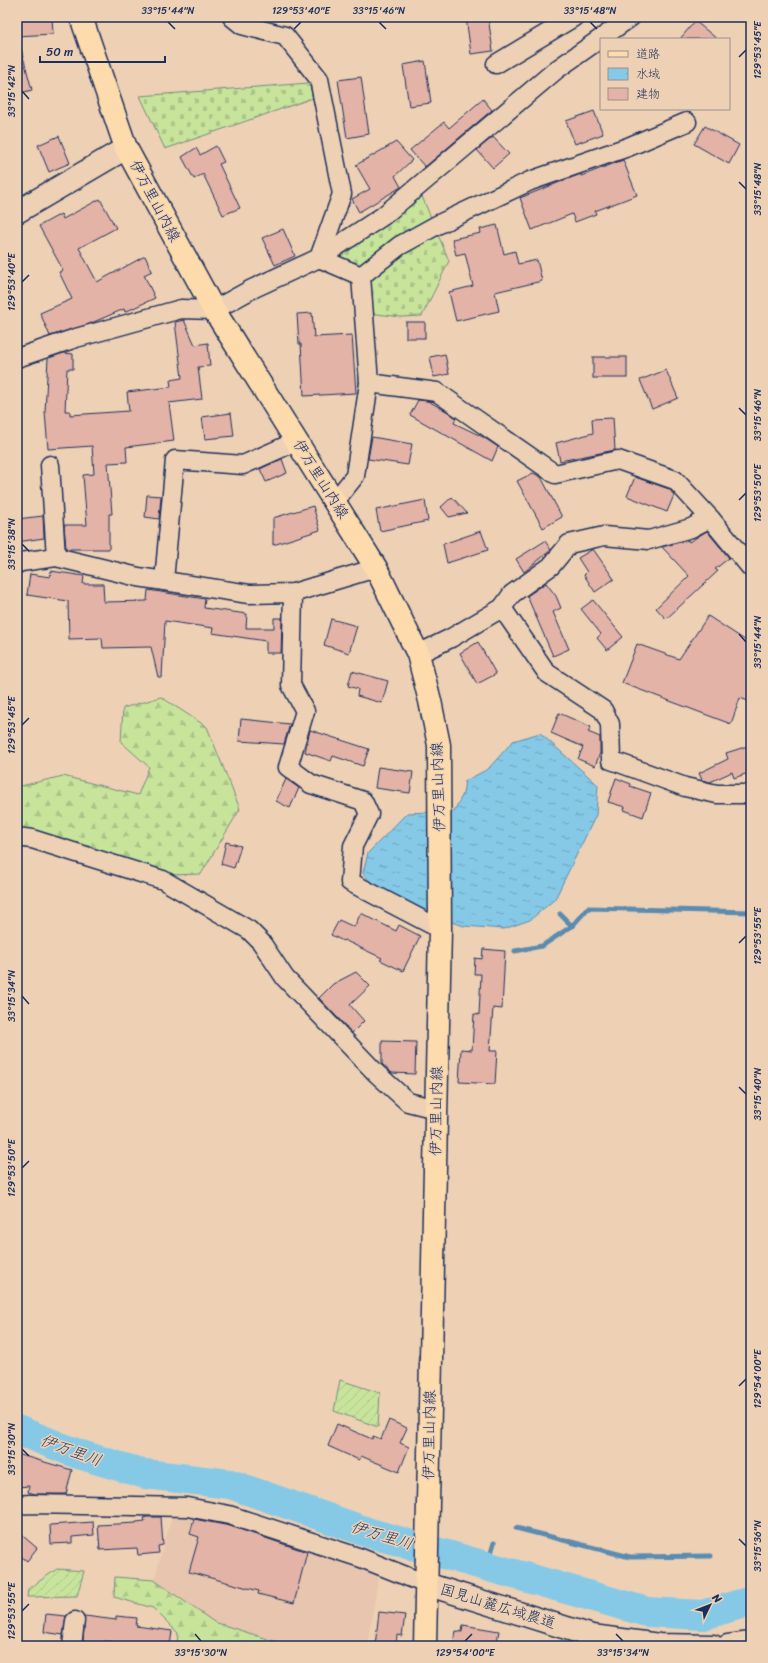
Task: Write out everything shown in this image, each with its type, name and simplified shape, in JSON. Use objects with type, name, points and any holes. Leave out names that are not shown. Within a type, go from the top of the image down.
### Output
[{"type":"main road","name":"伊万里山内線","points":[[81,17],[126,148],[214,310],[376,568],[418,654],[439,745],[440,929],[425,1646]]},
{"type":"street","points":[[232,17],[242,25],[285,36],[319,79],[342,194],[319,258]]},
{"type":"street","points":[[496,64],[574,17]]},
{"type":"street","points":[[601,38],[631,17]]},
{"type":"street","points":[[17,358],[76,338],[181,309],[214,310],[252,289],[319,258],[383,216],[556,70],[600,39]]},
{"type":"street","points":[[361,276],[399,246],[437,224],[530,181],[628,147],[687,122]]},
{"type":"street","points":[[17,212],[126,148]]},
{"type":"street","points":[[319,258],[361,276]]},
{"type":"street","points":[[335,501],[355,476],[369,383],[361,276]]},
{"type":"street","points":[[369,383],[437,392],[555,474],[618,460],[675,480],[710,518],[751,568]]},
{"type":"street","points":[[164,581],[175,460],[243,465],[297,441]]},
{"type":"street","points":[[50,464],[56,557]]},
{"type":"street","points":[[418,654],[451,638],[502,608],[512,594],[551,566],[569,544],[604,536],[649,540],[691,528],[710,518]]},
{"type":"street","points":[[17,564],[21,562],[56,557],[138,577],[249,594],[293,593],[376,568]]},
{"type":"street","points":[[293,593],[291,685],[306,711],[288,767],[311,784],[362,800],[369,814],[353,846],[350,882],[440,929]]},
{"type":"street","points":[[502,608],[547,673],[603,710],[610,724],[611,760],[685,787],[717,794],[751,794]]},
{"type":"street","points":[[17,837],[32,839],[163,880],[249,930],[261,942],[285,978],[376,1073],[408,1102],[436,1109]]},
{"type":"street","points":[[17,1505],[187,1507],[229,1515],[426,1581]]},
{"type":"street","name":"国見山麓広域農道","points":[[426,1581],[592,1636],[659,1645],[713,1646]]},
{"type":"street","points":[[72,1646],[75,1621]]},
{"type":"street","points":[[728,1646],[751,1643]]},
{"type":"shaded area","points":[[174,1510],[227,1520],[379,1573],[367,1646],[290,1646],[214,1622],[154,1580]]},
{"type":"green space","points":[[309,83],[313,98],[165,149],[140,96]]},
{"type":"green space","points":[[421,194],[449,261],[422,316],[401,317],[369,313],[367,280],[337,256]]},
{"type":"green space","points":[[161,697],[207,727],[240,809],[201,874],[169,875],[17,830],[17,787],[63,776],[138,795],[149,767],[121,742],[123,708]]},
{"type":"green space","points":[[340,1380],[380,1393],[378,1427],[334,1411]]},
{"type":"green space","points":[[57,1569],[84,1571],[77,1596],[27,1597],[28,1589]]},
{"type":"green space","points":[[115,1577],[154,1580],[214,1622],[290,1646],[177,1646],[178,1633],[153,1608],[114,1597]]},
{"type":"water","points":[[540,733],[598,785],[596,815],[555,899],[530,920],[504,929],[464,926],[423,913],[372,885],[363,873],[368,853],[407,813],[454,811],[463,794],[465,781],[488,769],[513,741]]},
{"type":"building","points":[[17,17],[52,17],[53,34],[17,36]]},
{"type":"building","points":[[466,17],[488,17],[493,51],[471,54]]},
{"type":"building","points":[[695,21],[716,38],[681,38]]},
{"type":"building","points":[[21,49],[32,90],[17,94],[17,50]]},
{"type":"building","points":[[425,61],[431,103],[409,106],[403,65]]},
{"type":"building","points":[[361,77],[369,134],[347,138],[338,80]]},
{"type":"building","points":[[483,99],[492,110],[425,167],[410,150],[444,122],[449,128]]},
{"type":"building","points":[[594,111],[603,134],[575,144],[566,121]]},
{"type":"building","points":[[705,126],[739,145],[729,164],[694,144]]},
{"type":"building","points":[[59,136],[70,163],[49,172],[38,145]]},
{"type":"building","points":[[493,137],[509,154],[493,168],[477,150]]},
{"type":"building","points":[[396,142],[412,160],[395,176],[401,187],[359,212],[352,199],[370,189],[356,165]]},
{"type":"building","points":[[216,146],[224,162],[219,164],[240,208],[223,215],[203,174],[194,179],[182,157],[196,148],[200,155]]},
{"type":"building","points":[[623,160],[637,195],[595,211],[596,214],[575,222],[572,214],[532,230],[520,198],[581,174],[581,176]]},
{"type":"building","points":[[100,199],[116,228],[79,248],[97,282],[145,256],[152,271],[144,275],[155,298],[125,312],[124,309],[89,324],[50,336],[40,313],[72,299],[59,272],[63,270],[39,226],[61,214],[63,219]]},
{"type":"building","points":[[497,225],[504,254],[515,251],[518,264],[537,260],[542,281],[495,292],[499,311],[456,321],[449,292],[473,286],[465,253],[456,255],[452,239],[481,233],[480,229]]},
{"type":"building","points":[[283,229],[295,256],[275,265],[262,238]]},
{"type":"building","points":[[312,313],[314,337],[352,335],[356,393],[304,396],[301,344],[299,344],[297,314]]},
{"type":"building","points":[[184,320],[195,345],[208,343],[210,366],[198,367],[202,399],[169,403],[174,441],[126,447],[127,462],[108,463],[112,514],[109,514],[109,549],[66,549],[64,525],[87,525],[83,475],[94,474],[92,446],[48,449],[45,412],[48,358],[64,353],[73,354],[73,369],[67,369],[65,411],[70,411],[70,415],[129,411],[127,392],[171,387],[170,380],[182,378],[175,322]]},
{"type":"building","points":[[406,322],[425,322],[425,338],[406,338]]},
{"type":"building","points":[[445,354],[449,374],[434,377],[430,357]]},
{"type":"building","points":[[593,357],[627,357],[627,378],[593,378]]},
{"type":"building","points":[[666,370],[678,398],[652,409],[640,380]]},
{"type":"building","points":[[418,400],[428,401],[448,412],[456,418],[454,423],[483,437],[498,447],[492,461],[410,415]]},
{"type":"building","points":[[231,413],[234,436],[205,439],[202,417]]},
{"type":"building","points":[[613,418],[615,450],[560,461],[556,443],[593,433],[592,419]]},
{"type":"building","points":[[372,437],[412,444],[408,465],[368,459]]},
{"type":"building","points":[[282,459],[287,473],[266,482],[260,469]]},
{"type":"building","points":[[533,473],[541,477],[562,517],[543,528],[517,481]]},
{"type":"building","points":[[635,477],[669,489],[674,495],[667,512],[627,496]]},
{"type":"building","points":[[147,495],[161,496],[159,519],[145,517]]},
{"type":"building","points":[[452,497],[467,513],[449,517],[441,507]]},
{"type":"building","points":[[425,500],[428,521],[380,531],[376,510]]},
{"type":"building","points":[[313,506],[320,530],[273,545],[273,518]]},
{"type":"building","points":[[43,516],[44,538],[17,542],[17,519]]},
{"type":"building","points":[[481,531],[488,550],[447,563],[443,544]]},
{"type":"building","points":[[707,531],[729,558],[715,569],[718,571],[666,619],[656,608],[689,576],[662,547],[688,540],[689,542]]},
{"type":"building","points":[[545,541],[551,550],[524,572],[516,559]]},
{"type":"building","points":[[593,549],[614,579],[595,592],[584,575],[587,572],[578,558]]},
{"type":"building","points":[[51,571],[84,576],[83,584],[103,584],[104,602],[147,601],[148,590],[205,599],[204,608],[247,614],[246,628],[274,628],[274,618],[282,618],[281,653],[266,653],[266,641],[212,633],[213,628],[165,621],[162,677],[158,677],[151,647],[103,648],[102,638],[69,639],[68,601],[27,595],[30,574],[50,577]]},
{"type":"building","points":[[546,583],[556,596],[561,608],[553,612],[569,649],[553,656],[527,596]]},
{"type":"building","points":[[593,600],[623,637],[607,650],[597,638],[601,634],[581,609]]},
{"type":"building","points":[[708,616],[751,644],[751,702],[740,698],[731,724],[622,683],[637,644],[679,659]]},
{"type":"building","points":[[331,619],[357,626],[349,653],[324,645]]},
{"type":"building","points":[[478,642],[496,674],[477,684],[460,653]]},
{"type":"building","points":[[352,671],[388,681],[382,703],[357,696],[358,689],[348,686]]},
{"type":"building","points":[[559,713],[591,727],[588,732],[600,737],[600,753],[595,766],[578,759],[583,747],[551,733]]},
{"type":"building","points":[[241,719],[290,724],[284,744],[239,741]]},
{"type":"building","points":[[310,730],[369,749],[363,766],[333,756],[331,761],[305,752]]},
{"type":"building","points":[[751,745],[751,772],[734,778],[732,772],[710,782],[702,780],[699,773],[728,759],[726,753]]},
{"type":"building","points":[[378,767],[413,772],[410,793],[375,788]]},
{"type":"building","points":[[616,778],[631,784],[630,786],[651,793],[643,817],[624,810],[625,807],[608,802]]},
{"type":"building","points":[[286,779],[299,788],[290,808],[276,801]]},
{"type":"building","points":[[226,842],[241,846],[234,868],[221,864]]},
{"type":"building","points":[[361,913],[396,931],[399,925],[420,936],[403,971],[380,960],[382,958],[331,935],[339,920],[354,927]]},
{"type":"building","points":[[483,949],[505,951],[502,1009],[493,1008],[490,1051],[497,1051],[495,1084],[459,1082],[461,1049],[472,1050],[474,1014],[479,1015],[481,974],[474,974],[475,958],[482,959]]},
{"type":"building","points":[[356,972],[370,986],[350,1005],[364,1021],[352,1033],[319,998],[333,984]]},
{"type":"building","points":[[382,1041],[416,1042],[415,1074],[392,1073],[382,1064]]},
{"type":"building","points":[[389,1420],[407,1428],[400,1443],[409,1447],[399,1472],[361,1456],[359,1460],[328,1446],[337,1424],[372,1439],[373,1436],[381,1439]]},
{"type":"building","points":[[17,1454],[72,1470],[66,1494],[35,1494],[28,1492],[29,1486],[17,1487]]},
{"type":"building","points":[[161,1517],[163,1545],[158,1546],[159,1553],[138,1555],[137,1548],[100,1550],[98,1525],[136,1523],[145,1521],[144,1518]]},
{"type":"building","points":[[194,1519],[230,1526],[307,1552],[294,1603],[258,1594],[259,1591],[189,1572],[199,1537],[190,1534]]},
{"type":"building","points":[[93,1522],[94,1535],[72,1537],[72,1543],[51,1544],[50,1525]]},
{"type":"building","points":[[17,1531],[37,1548],[27,1561],[17,1553]]},
{"type":"building","points":[[379,1612],[405,1615],[402,1636],[397,1635],[396,1646],[375,1646]]},
{"type":"building","points":[[46,1614],[66,1616],[63,1635],[44,1632]]},
{"type":"building","points":[[85,1616],[116,1620],[116,1616],[137,1618],[136,1626],[172,1631],[170,1646],[139,1646],[105,1641],[104,1644],[83,1641]]},
{"type":"building","points":[[463,1625],[499,1631],[496,1646],[453,1646],[456,1631],[462,1632]]},
{"type":"waterway","points":[[515,951],[542,946],[572,926],[588,908],[751,912]]},
{"type":"waterway","points":[[560,914],[572,926]]},
{"type":"waterway","name":"伊万里川","points":[[17,1430],[78,1454],[145,1474],[230,1484],[370,1533],[647,1612],[703,1615],[751,1601]]},
{"type":"waterway","points":[[516,1528],[630,1557],[711,1556]]},
{"type":"waterway","points":[[487,1566],[494,1543]]}]
